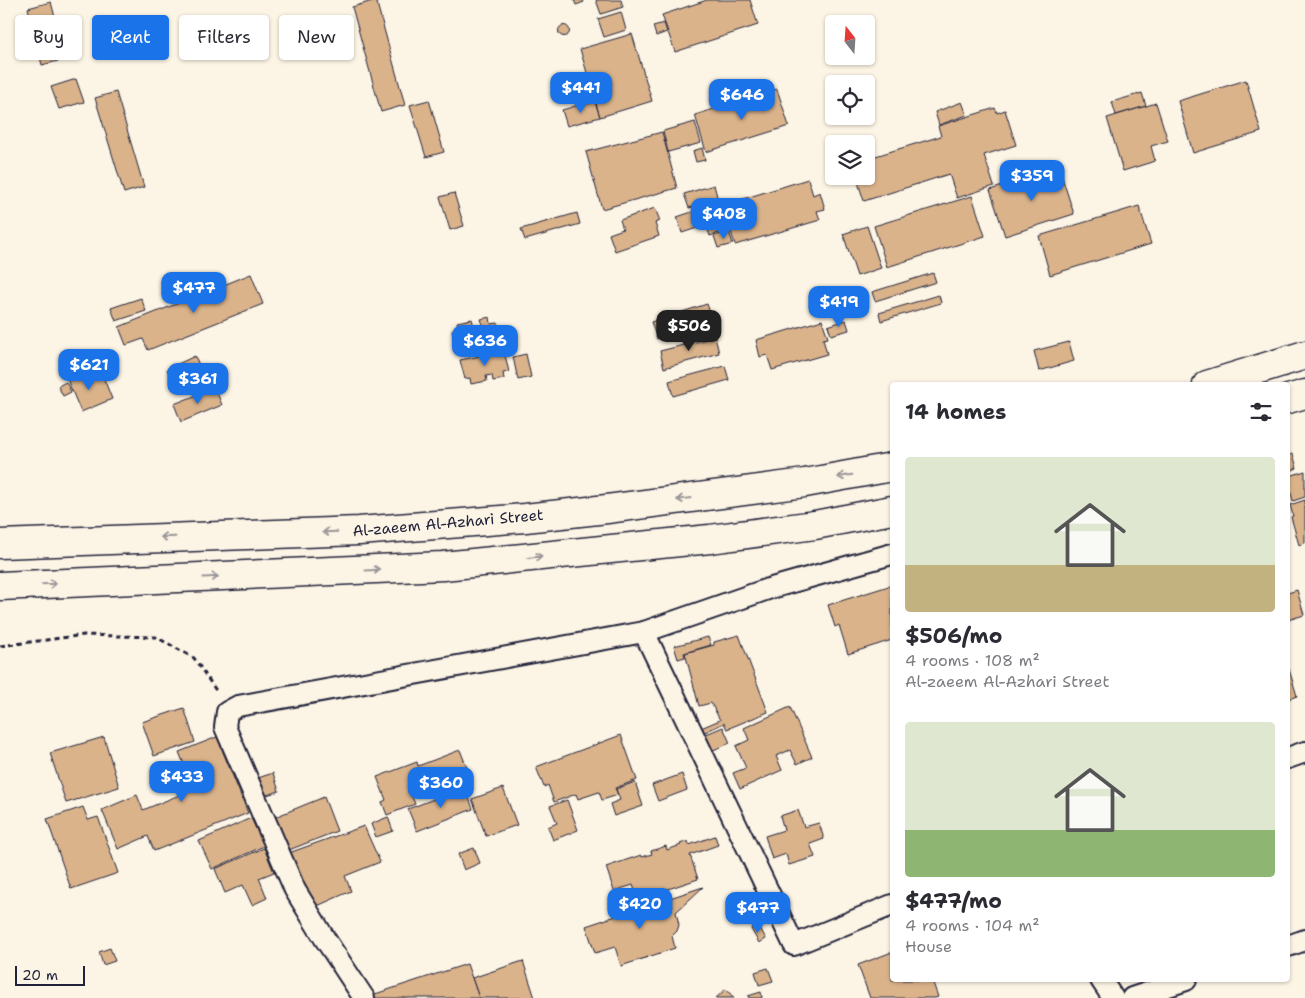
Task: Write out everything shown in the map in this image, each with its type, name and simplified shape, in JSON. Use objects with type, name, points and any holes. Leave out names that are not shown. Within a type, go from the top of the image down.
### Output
[{"type":"main road","points":[[1218,382],[1305,355]]},
{"type":"main road","points":[[1290,399],[1305,394]]},
{"type":"main road","name":"Al-zaeem Al-Azhari Street","points":[[0,544],[359,531],[525,518],[795,484],[890,467]]},
{"type":"main road","points":[[0,586],[443,566],[710,539],[815,525],[890,510]]},
{"type":"street","points":[[364,998],[324,939],[295,890],[225,727],[227,712],[238,706],[644,632],[768,589],[890,555]]},
{"type":"street","points":[[644,632],[794,944],[890,906]]},
{"type":"street","points":[[1290,757],[1305,752]]},
{"type":"street","points":[[1290,945],[1305,940]]},
{"type":"street","points":[[1102,982],[1113,998]]},
{"type":"street","points":[[1132,998],[1180,982]]},
{"type":"path","points":[[0,646],[84,635],[156,637],[194,658],[227,712]]},
{"type":"building","points":[[376,0],[405,105],[381,112],[352,7]]},
{"type":"building","points":[[574,0],[583,0],[584,2],[576,5]]},
{"type":"building","points":[[596,0],[621,0],[623,7],[601,14]]},
{"type":"building","points":[[707,0],[750,0],[758,25],[675,52],[662,15]]},
{"type":"building","points":[[51,2],[54,15],[30,15],[28,8]]},
{"type":"building","points":[[621,12],[626,30],[604,37],[598,19]]},
{"type":"building","points":[[664,23],[667,32],[656,36],[653,26]]},
{"type":"building","points":[[562,26],[566,26],[569,31],[568,35],[562,36],[559,33],[559,29]]},
{"type":"building","points":[[632,34],[652,101],[600,117],[580,49]]},
{"type":"building","points":[[41,60],[62,60],[42,65]]},
{"type":"building","points":[[76,79],[84,102],[59,109],[51,87]]},
{"type":"building","points":[[1246,80],[1261,132],[1193,153],[1178,101]]},
{"type":"building","points":[[777,89],[789,126],[706,152],[695,115]]},
{"type":"building","points":[[116,92],[144,187],[124,193],[95,98]]},
{"type":"building","points":[[1142,93],[1146,106],[1116,115],[1112,102]]},
{"type":"building","points":[[429,100],[444,152],[426,157],[410,105]]},
{"type":"building","points":[[595,102],[600,117],[567,126],[562,110]]},
{"type":"building","points":[[962,102],[967,115],[939,125],[935,112]]},
{"type":"building","points":[[1156,103],[1168,141],[1151,146],[1155,161],[1123,171],[1107,118]]},
{"type":"building","points":[[995,108],[997,113],[1005,110],[1016,145],[984,155],[994,186],[957,198],[949,174],[864,201],[859,185],[875,185],[875,156],[941,136],[938,126]]},
{"type":"building","points":[[695,122],[701,143],[668,152],[663,131]]},
{"type":"building","points":[[662,132],[677,188],[602,209],[586,152]]},
{"type":"building","points":[[702,148],[705,160],[696,162],[693,151]]},
{"type":"building","points":[[1059,168],[1074,214],[1005,236],[990,190]]},
{"type":"building","points":[[808,179],[813,195],[820,192],[825,209],[817,211],[820,220],[735,245],[723,205]]},
{"type":"building","points":[[714,185],[718,200],[689,208],[684,194]]},
{"type":"building","points":[[454,193],[464,226],[450,230],[440,197]]},
{"type":"building","points":[[972,196],[985,236],[887,267],[874,226]]},
{"type":"building","points":[[716,204],[721,220],[682,233],[677,217]]},
{"type":"building","points":[[1139,206],[1151,244],[1050,275],[1039,236]]},
{"type":"building","points":[[655,208],[660,221],[655,223],[659,236],[615,251],[609,234],[623,229],[620,220]]},
{"type":"building","points":[[577,213],[580,224],[525,240],[521,229]]},
{"type":"building","points":[[726,221],[728,230],[710,236],[707,227]]},
{"type":"building","points":[[867,226],[881,268],[857,276],[843,234]]},
{"type":"building","points":[[729,232],[733,244],[718,248],[714,236]]},
{"type":"building","points":[[933,273],[936,282],[875,301],[872,292]]},
{"type":"building","points":[[251,274],[263,304],[148,350],[143,339],[126,345],[119,327]]},
{"type":"building","points":[[939,295],[941,303],[881,321],[879,313]]},
{"type":"building","points":[[141,298],[146,311],[116,321],[111,308]]},
{"type":"building","points":[[707,304],[713,321],[657,339],[651,322]]},
{"type":"building","points":[[490,317],[491,324],[498,323],[502,339],[456,349],[452,330],[459,329],[457,322],[472,319],[474,327],[483,325],[481,319]]},
{"type":"building","points":[[822,320],[828,338],[823,339],[827,354],[772,370],[767,355],[760,357],[756,340]]},
{"type":"building","points":[[846,320],[849,330],[831,335],[828,326]]},
{"type":"building","points":[[715,337],[719,353],[664,368],[660,351]]},
{"type":"building","points":[[1069,342],[1074,361],[1039,371],[1034,351]]},
{"type":"building","points":[[504,351],[509,372],[503,373],[504,379],[493,381],[492,375],[486,376],[487,381],[471,384],[470,378],[465,379],[460,360]]},
{"type":"building","points":[[526,354],[531,377],[518,380],[513,357]]},
{"type":"building","points":[[195,356],[205,378],[177,391],[167,369]]},
{"type":"building","points":[[725,366],[729,380],[673,396],[669,381]]},
{"type":"building","points":[[86,372],[89,379],[102,374],[112,399],[81,412],[67,379]]},
{"type":"building","points":[[66,382],[71,392],[63,396],[58,386]]},
{"type":"building","points":[[215,388],[222,405],[181,422],[174,404]]},
{"type":"building","points":[[1293,454],[1297,468],[1290,471],[1290,455]]},
{"type":"building","points":[[1305,471],[1305,497],[1293,501],[1290,490],[1290,476]]},
{"type":"building","points":[[1305,500],[1305,543],[1299,545],[1291,517],[1293,516],[1290,505]]},
{"type":"building","points":[[890,586],[890,641],[848,654],[839,625],[835,627],[828,605]]},
{"type":"building","points":[[1297,590],[1304,615],[1290,619],[1290,592]]},
{"type":"building","points":[[739,635],[768,712],[727,729],[724,723],[703,733],[701,728],[720,720],[711,703],[699,706],[685,653],[714,645],[714,642]]},
{"type":"building","points":[[708,637],[711,645],[684,653],[685,657],[678,659],[674,646]]},
{"type":"building","points":[[1290,673],[1297,696],[1290,698]]},
{"type":"building","points":[[790,707],[812,757],[797,764],[790,750],[776,756],[782,770],[740,789],[733,773],[746,768],[736,746],[749,740],[744,728]]},
{"type":"building","points":[[184,708],[195,742],[154,756],[142,722]]},
{"type":"building","points":[[723,727],[730,743],[711,751],[704,735]]},
{"type":"building","points":[[621,735],[637,780],[615,788],[618,795],[602,800],[599,792],[578,799],[576,794],[554,802],[548,785],[544,787],[536,767]]},
{"type":"building","points":[[104,737],[119,787],[66,803],[50,753]]},
{"type":"building","points":[[217,737],[248,813],[154,851],[148,836],[118,849],[102,810],[137,795],[143,810],[194,789],[179,752]]},
{"type":"building","points":[[460,750],[470,775],[445,785],[447,791],[431,797],[429,792],[420,795],[418,791],[411,794],[415,804],[387,815],[382,802],[386,800],[377,777],[417,762],[418,766]]},
{"type":"building","points":[[273,773],[279,791],[258,798],[252,780]]},
{"type":"building","points":[[682,774],[687,790],[658,801],[652,785]]},
{"type":"building","points":[[635,782],[643,806],[614,816],[610,804],[620,800],[616,789]]},
{"type":"building","points":[[465,787],[473,809],[417,831],[408,809]]},
{"type":"building","points":[[503,788],[517,825],[486,836],[472,799]]},
{"type":"building","points":[[324,797],[337,831],[289,850],[275,817]]},
{"type":"building","points":[[567,800],[578,830],[553,840],[548,827],[557,823],[550,806]]},
{"type":"building","points":[[83,807],[88,820],[98,817],[118,873],[71,889],[47,819]]},
{"type":"building","points":[[798,810],[804,827],[819,823],[824,839],[810,844],[815,857],[789,865],[786,854],[772,859],[765,836],[784,830],[780,816]]},
{"type":"building","points":[[388,817],[393,831],[376,837],[371,824]]},
{"type":"building","points":[[251,818],[264,846],[212,869],[199,841]]},
{"type":"building","points":[[364,826],[380,862],[345,876],[351,891],[315,907],[286,854]]},
{"type":"building","points":[[715,836],[718,845],[690,855],[698,879],[638,899],[633,885],[614,891],[606,867],[641,855],[642,857],[652,854],[651,851],[666,846],[667,850],[688,841],[689,845]]},
{"type":"building","points":[[264,848],[274,872],[259,878],[267,898],[252,905],[243,885],[225,893],[215,869]]},
{"type":"building","points":[[474,848],[480,863],[464,870],[458,854]]},
{"type":"building","points":[[703,887],[676,912],[679,925],[677,931],[672,936],[675,948],[621,966],[615,947],[595,953],[586,926]]},
{"type":"building","points":[[758,924],[766,939],[759,943],[751,929]]},
{"type":"building","points":[[110,948],[115,961],[103,965],[99,952]]},
{"type":"building","points":[[890,953],[890,982],[933,982],[938,997],[870,998],[858,965]]},
{"type":"building","points":[[523,961],[535,998],[479,998],[472,978]]},
{"type":"building","points":[[467,964],[479,998],[370,998],[369,996]]},
{"type":"building","points":[[768,968],[773,981],[759,985],[755,972]]},
{"type":"building","points":[[726,989],[734,998],[716,998]]},
{"type":"building","points":[[761,992],[762,998],[749,998],[748,996]]}]
